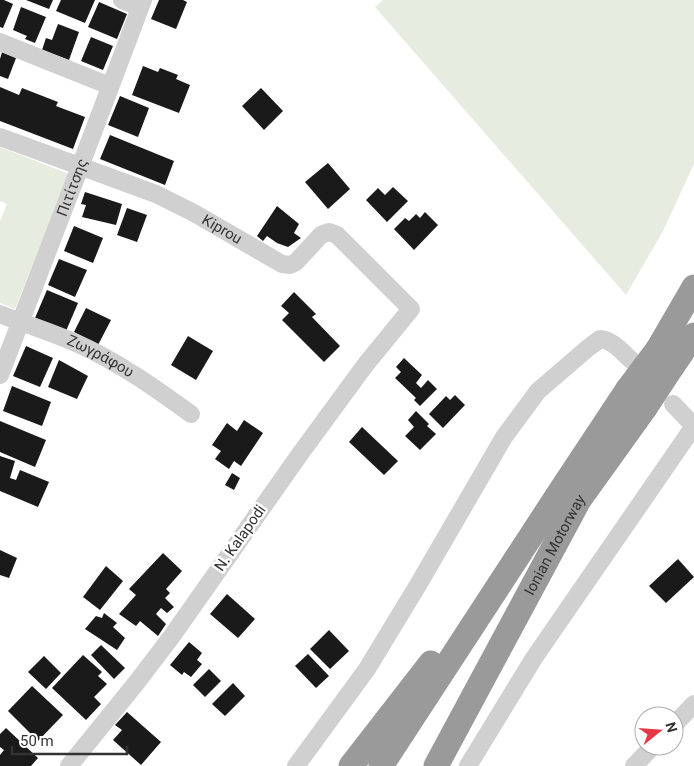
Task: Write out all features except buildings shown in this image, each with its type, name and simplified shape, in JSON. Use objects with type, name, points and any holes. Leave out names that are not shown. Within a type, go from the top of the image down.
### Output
[{"type":"highway","name":"Ionian Motorway","points":[[436,766],[579,500],[644,408],[694,287]]},
{"type":"highway","name":"Ionian Motorway","points":[[509,568],[628,390],[694,335]]},
{"type":"highway","points":[[402,766],[516,588],[579,500]]},
{"type":"highway","points":[[350,766],[509,568]]},
{"type":"highway","points":[[381,766],[509,568]]},
{"type":"street","points":[[122,0],[142,4]]},
{"type":"street","name":"Πιτίτσης","points":[[0,375],[142,4]]},
{"type":"street","points":[[0,42],[110,86]]},
{"type":"street","name":"Kiprou","points":[[0,137],[168,199],[282,264],[290,265],[296,262],[320,235],[329,232],[337,235],[411,308]]},
{"type":"street","name":"N. Kalapodi","points":[[69,766],[166,644],[320,426],[411,308]]},
{"type":"street","name":"Ζωγράφου","points":[[0,314],[77,344],[120,366],[192,414]]},
{"type":"street","points":[[296,766],[367,669],[504,437],[538,391],[600,339],[610,342],[632,360]]},
{"type":"street","points":[[468,766],[534,658],[694,426],[673,404]]},
{"type":"street","points":[[684,714],[694,704]]},
{"type":"street","points":[[634,766],[644,756]]},
{"type":"shaded area","points":[[383,0],[694,0],[694,164],[663,231],[626,295],[375,7]]},
{"type":"shaded area","points":[[0,147],[69,174],[15,309],[0,303],[0,221],[7,204],[0,201]]}]
